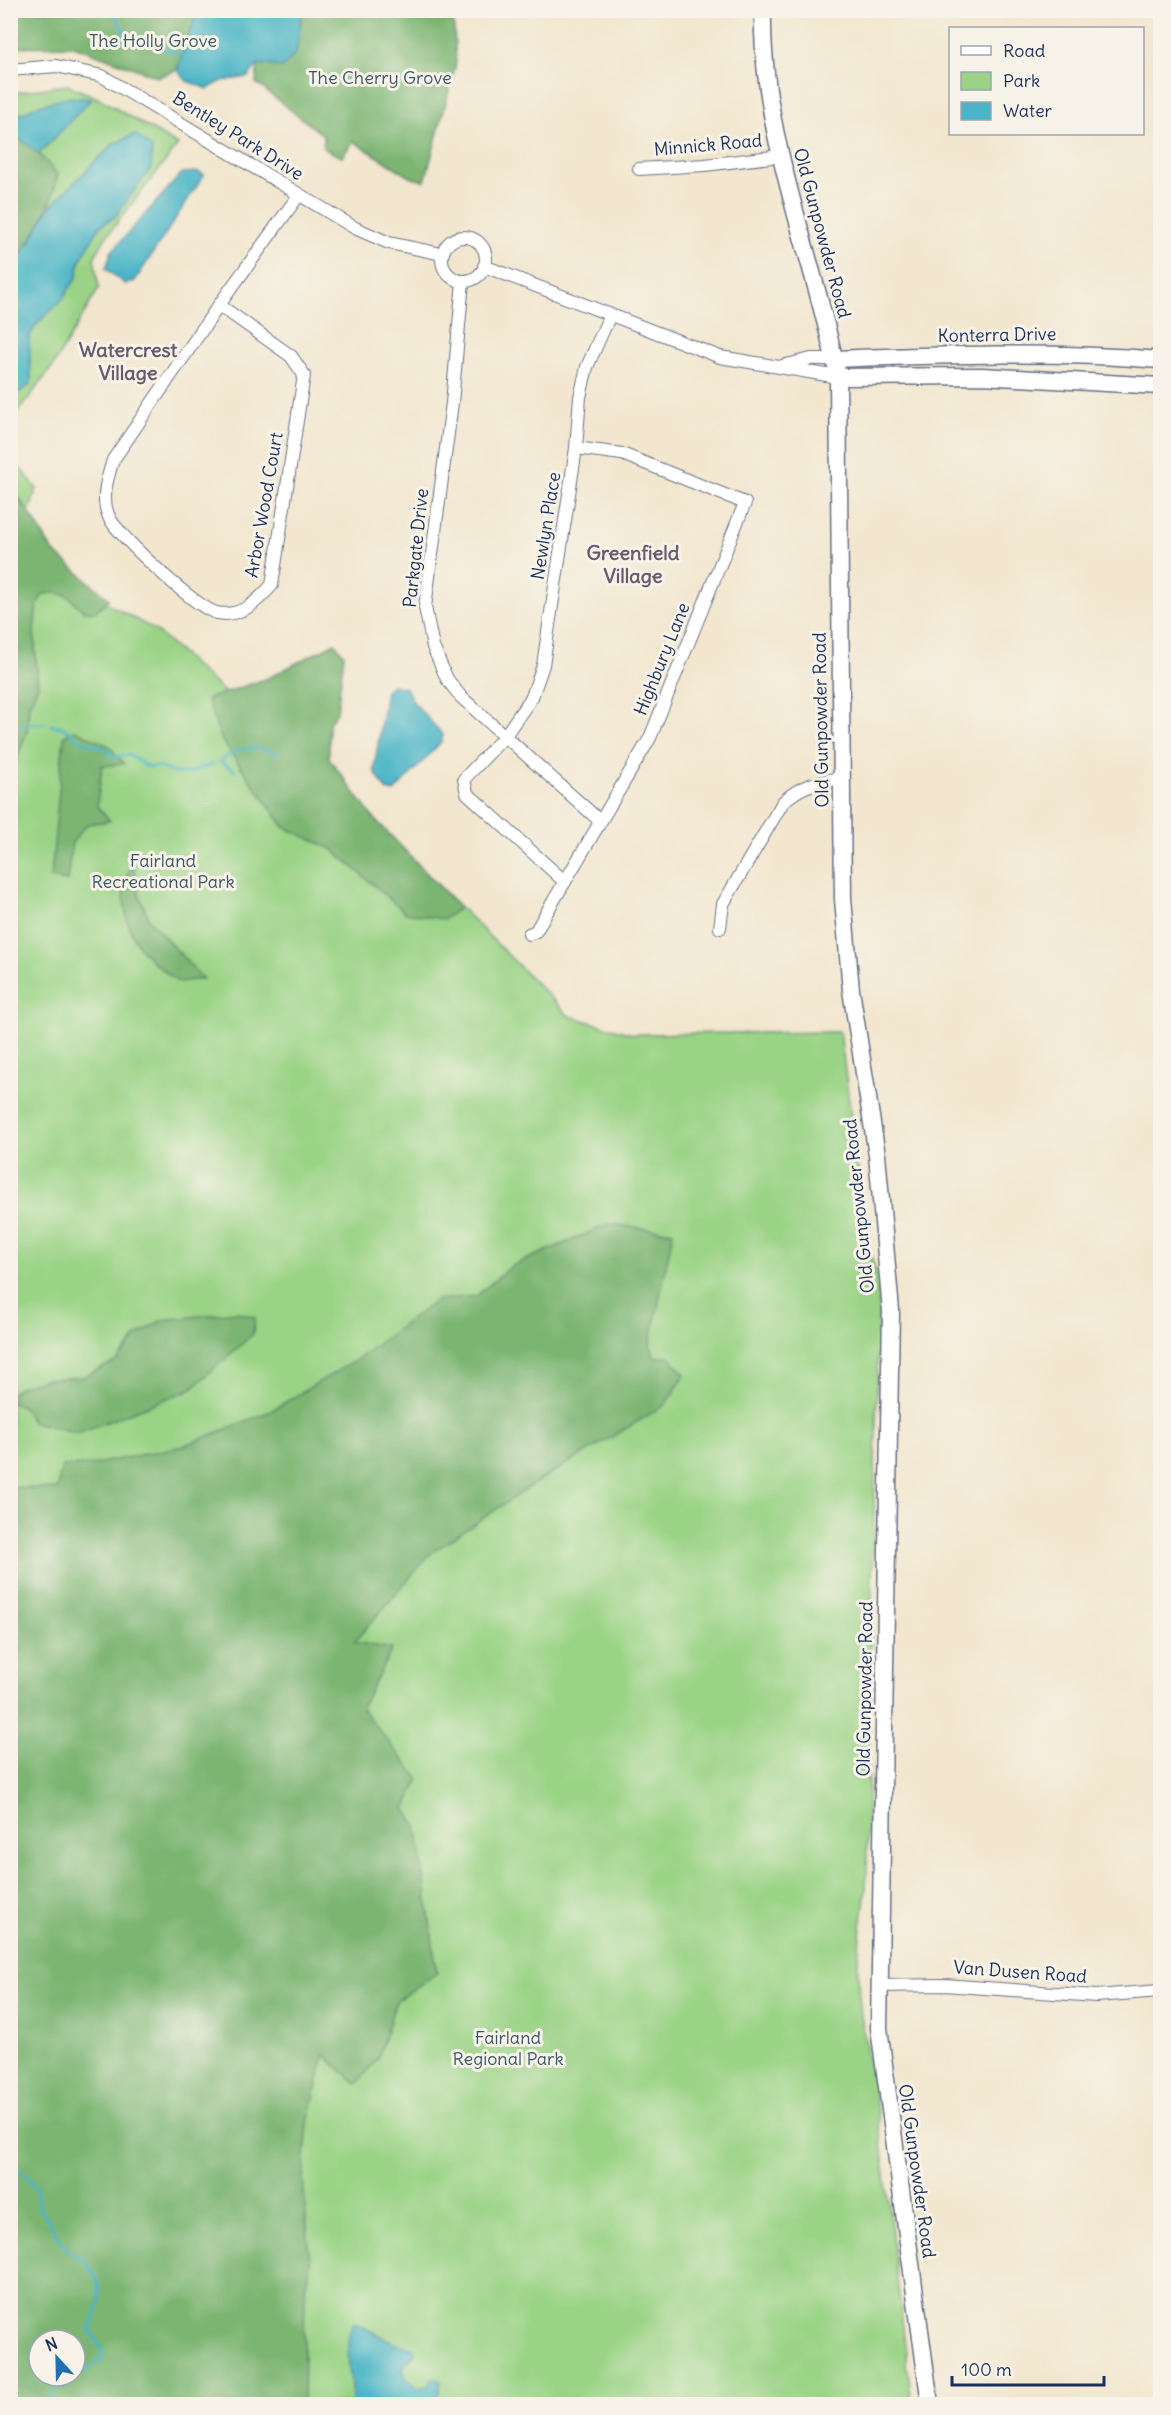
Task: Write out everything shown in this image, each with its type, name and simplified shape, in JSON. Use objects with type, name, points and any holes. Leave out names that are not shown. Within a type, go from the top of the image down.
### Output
[{"type":"main road","name":"Old Gunpowder Road","points":[[763,10],[764,71],[780,156],[824,310],[838,376],[841,778],[846,948],[865,1091],[877,1155],[891,1311],[878,1986],[880,2040],[930,2404]]},
{"type":"main road","name":"Konterra Drive","points":[[834,359],[981,353],[1081,354],[1161,360]]},
{"type":"main road","points":[[838,376],[982,376],[1161,386]]},
{"type":"street","name":"Bentley Park Drive","points":[[10,70],[56,66],[102,76],[355,228],[389,243],[442,254]]},
{"type":"street","name":"Minnick Road","points":[[639,169],[705,165],[780,156]]},
{"type":"street","name":"Arbor Wood Court","points":[[219,305],[291,356],[304,375],[272,585],[256,602],[236,613],[217,614],[198,606],[134,546],[110,518],[104,488],[112,460],[219,305],[299,195]]},
{"type":"street","points":[[458,238],[473,239],[484,250],[484,266],[472,279],[455,279],[444,269],[442,254],[446,247],[458,238]]},
{"type":"street","points":[[484,266],[720,357],[838,376]]},
{"type":"street","name":"Parkgate Drive","points":[[463,280],[452,403],[425,607],[433,647],[447,679],[461,697],[600,821]]},
{"type":"street","name":"Newlyn Place","points":[[565,882],[467,793],[463,785],[464,779],[504,737],[532,697],[543,665],[576,448],[580,397],[587,367],[610,315]]},
{"type":"street","points":[[778,367],[811,359],[834,359]]},
{"type":"street","name":"Highbury Lane","points":[[576,448],[622,454],[745,503],[650,738],[600,821]]},
{"type":"street","points":[[720,928],[723,904],[783,801],[795,790],[812,782],[841,778]]},
{"type":"street","points":[[529,934],[536,931],[600,821]]},
{"type":"street","name":"Van Dusen Road","points":[[878,1986],[936,1984],[1096,1996],[1161,1991]]},
{"type":"green space","name":"The Holly Grove","points":[[10,11],[198,11],[177,70],[158,77],[74,46],[11,47]]},
{"type":"green space","name":"The Cherry Grove","points":[[302,11],[453,11],[456,64],[425,181],[412,178],[353,141],[342,157],[323,148],[324,136],[256,83],[258,64],[283,67],[296,52]]},
{"type":"green space","points":[[68,85],[100,99],[178,145],[106,237],[94,258],[99,288],[53,366],[11,421],[11,393],[18,393],[31,383],[29,337],[36,325],[61,301],[77,277],[80,261],[100,226],[116,216],[130,194],[113,144],[49,208],[58,175],[39,154],[91,99],[39,105],[20,114],[11,93]]},
{"type":"green space","points":[[10,94],[20,114],[11,132],[39,154],[58,175],[50,201],[39,224],[11,268]]},
{"type":"green space","points":[[10,427],[16,463],[37,489],[29,512],[11,488]]},
{"type":"green space","points":[[11,488],[52,550],[109,599],[96,611],[83,611],[66,595],[43,594],[37,605],[34,631],[38,686],[29,705],[27,731],[11,776]]},
{"type":"green space","points":[[10,527],[74,585],[155,630],[425,872],[569,1016],[632,1034],[840,1032],[867,1242],[879,1282],[867,1868],[858,1963],[859,1995],[878,2116],[912,2404],[11,2404]]},
{"type":"green space","points":[[335,643],[344,655],[337,712],[329,723],[329,758],[371,815],[460,908],[444,919],[406,913],[332,849],[284,827],[222,741],[207,699],[268,678]]},
{"type":"green space","points":[[75,730],[109,746],[124,764],[102,766],[97,806],[110,821],[87,824],[72,842],[67,881],[51,878],[64,736]]},
{"type":"green space","points":[[133,864],[139,895],[150,921],[203,979],[178,982],[150,959],[136,942],[131,933],[123,895],[125,880]]},
{"type":"green space","points":[[609,1224],[673,1232],[650,1345],[655,1357],[670,1357],[685,1375],[665,1405],[540,1480],[431,1553],[354,1642],[392,1649],[361,1708],[419,1779],[405,1809],[417,1826],[437,1973],[396,2001],[378,2058],[357,2084],[324,2055],[308,2123],[303,2179],[310,2263],[305,2289],[303,2404],[11,2404],[11,1487],[57,1489],[62,1466],[91,1465],[183,1446],[269,1412],[356,1360],[437,1300],[476,1296],[512,1266]]},
{"type":"green space","points":[[237,1312],[255,1317],[253,1334],[191,1389],[78,1433],[32,1422],[22,1406],[11,1403],[11,1394],[19,1387],[46,1379],[82,1377],[117,1361],[137,1336],[162,1320]]},
{"type":"water","points":[[198,10],[302,11],[296,52],[283,67],[258,64],[248,77],[222,81],[208,89],[187,81],[177,70]]},
{"type":"water","points":[[70,97],[91,99],[39,154],[11,132],[20,114],[39,105]]},
{"type":"water","points":[[135,134],[152,148],[151,168],[116,216],[100,226],[80,261],[77,277],[61,301],[36,325],[29,337],[31,384],[18,393],[11,393],[11,268],[30,242],[49,208],[113,144]]},
{"type":"water","points":[[199,172],[204,175],[134,282],[125,284],[106,269],[111,252],[182,173]]},
{"type":"water","points":[[392,685],[406,688],[414,703],[443,735],[441,742],[394,792],[386,790],[374,770],[386,690]]},
{"type":"water","points":[[353,2322],[397,2344],[413,2348],[415,2352],[410,2361],[407,2360],[403,2370],[405,2376],[418,2388],[428,2386],[432,2378],[441,2381],[436,2404],[352,2404],[348,2341]]},
{"type":"waterway","points":[[97,10],[115,15],[127,37],[182,54]]},
{"type":"waterway","points":[[10,731],[28,723],[44,724]]},
{"type":"waterway","points":[[51,725],[64,729],[80,740],[100,746],[113,757],[130,755],[147,767],[160,767],[175,773],[185,773],[214,764]]},
{"type":"waterway","points":[[220,762],[239,750],[254,748],[277,753]]},
{"type":"waterway","points":[[221,762],[235,771]]},
{"type":"waterway","points":[[10,2165],[28,2177],[36,2188],[39,2207],[68,2251],[86,2262],[97,2279],[100,2303],[90,2329],[102,2350],[101,2360],[56,2391],[49,2404]]},
{"type":"district","name":"Watercrest Village","points":[[128,362]]},
{"type":"district","name":"Greenfield Village","points":[[633,564]]},
{"type":"park label","name":"Fairland Recreational Park","points":[[163,871]]},
{"type":"park label","name":"Fairland Regional Park","points":[[508,2048]]}]
